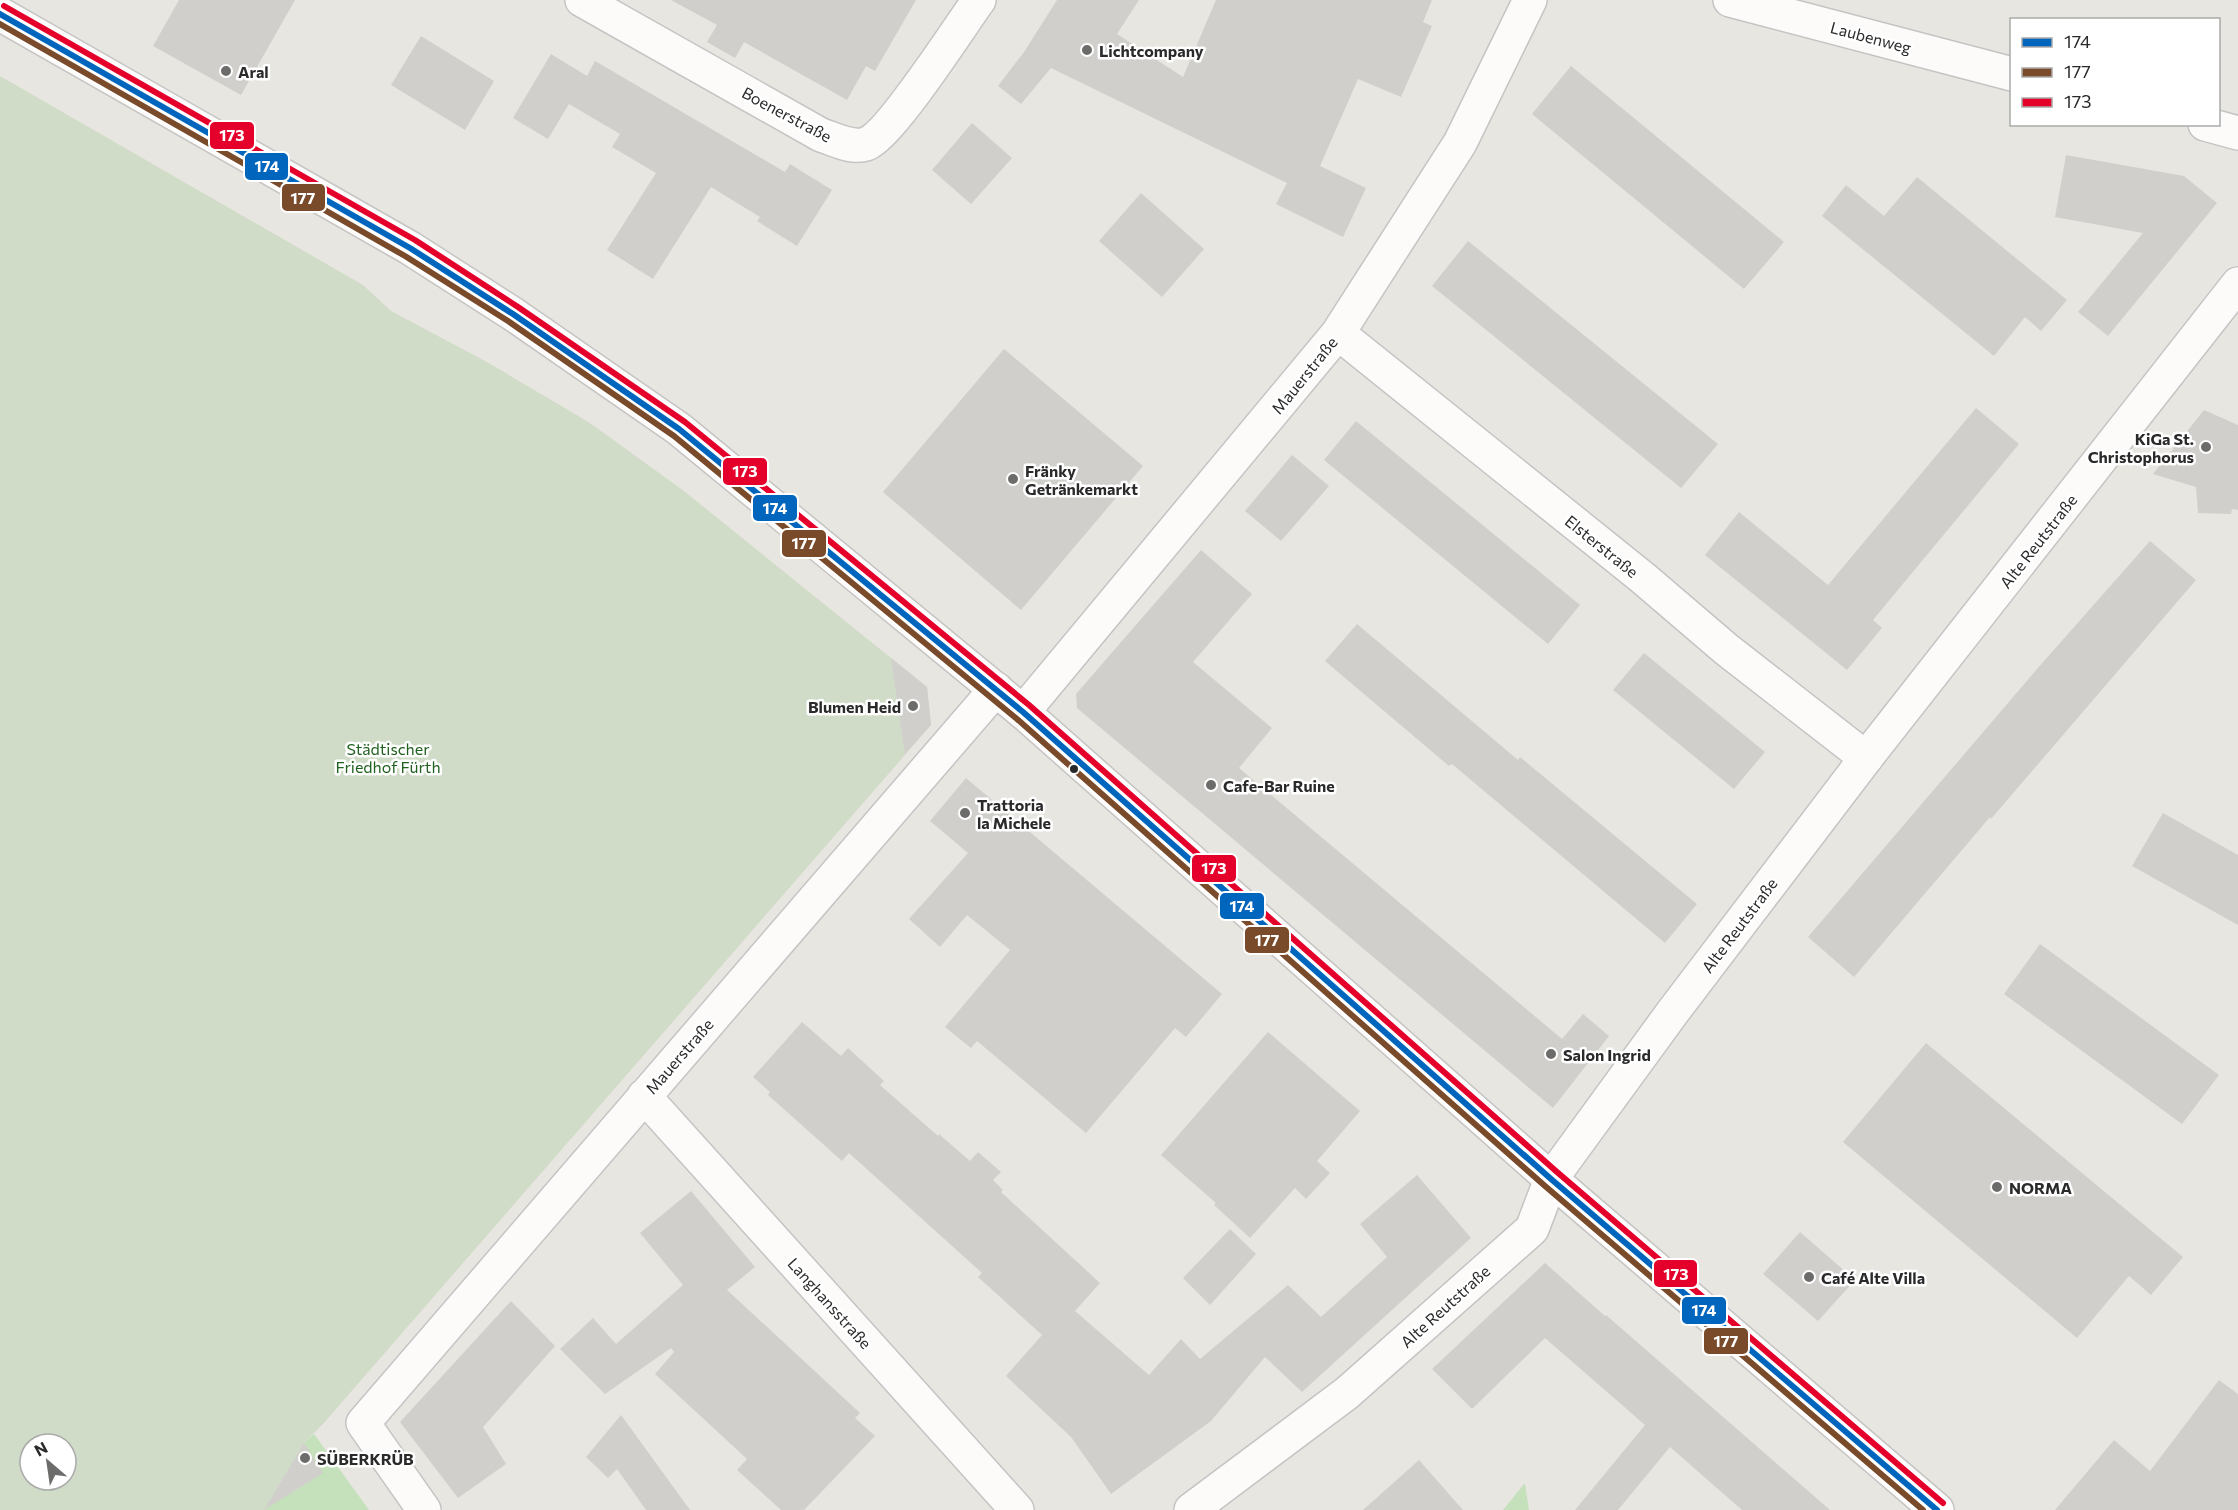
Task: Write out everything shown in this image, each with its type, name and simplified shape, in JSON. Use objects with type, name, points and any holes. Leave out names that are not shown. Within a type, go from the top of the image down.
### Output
[{"type":"street","name":"Boenerstraße","points":[[582,0],[821,135],[852,145],[867,144],[894,120],[979,0]]},
{"type":"street","name":"Mauerstraße","points":[[1023,712],[1338,333],[1460,143],[1530,0]]},
{"type":"street","name":"Laubenweg","points":[[1730,0],[2010,73]]},
{"type":"street","points":[[0,14],[410,248],[532,327],[679,429],[1023,712],[1551,1179],[1937,1510]]},
{"type":"street","points":[[2212,126],[2238,133]]},
{"type":"street","name":"Alte Reutstraße","points":[[1191,1510],[1347,1393],[1532,1229],[1551,1179],[1672,1013],[1866,758],[2238,284]]},
{"type":"street","name":"Elsterstraße","points":[[1338,333],[1652,585],[1726,649],[1866,758]]},
{"type":"street","name":"Mauerstraße","points":[[424,1510],[363,1423],[996,689]]},
{"type":"street","name":"Langhansstraße","points":[[644,1096],[1017,1510]]},
{"type":"green space","name":"Städtischer Friedhof Fürth","points":[[0,76],[363,285],[391,311],[487,362],[590,423],[684,491],[927,687],[931,725],[323,1424],[304,1443],[264,1510],[0,1510]]},
{"type":"green space","points":[[314,1434],[369,1510],[264,1510],[304,1443]]},
{"type":"green space","points":[[1524,1484],[1529,1510],[1503,1510]]},
{"type":"building","name":"Aral","points":[[179,0],[295,0],[241,95],[153,46]]},
{"type":"building","points":[[671,0],[916,0],[875,71],[866,66],[847,100],[744,42],[735,58],[707,42],[717,25]]},
{"type":"building","points":[[1057,0],[1139,0],[1117,34],[1183,77],[1216,0],[1432,0],[1423,22],[1432,26],[1401,97],[1358,79],[1320,166],[1366,188],[1343,237],[1276,204],[1287,183],[1051,68],[1021,104],[998,86],[1024,52]]},
{"type":"building","points":[[421,36],[494,81],[465,130],[391,85]]},
{"type":"building","points":[[551,54],[587,76],[595,61],[785,172],[790,164],[832,190],[797,246],[757,221],[760,217],[711,187],[653,279],[607,250],[656,173],[612,147],[620,134],[569,104],[548,139],[513,118]]},
{"type":"building","points":[[1571,66],[1784,242],[1744,289],[1532,114]]},
{"type":"building","points":[[972,123],[1012,158],[971,204],[932,170]]},
{"type":"building","points":[[2066,155],[2184,176],[2217,203],[2108,336],[2078,312],[2143,233],[2055,217]]},
{"type":"building","points":[[1917,177],[2067,300],[2041,331],[2025,317],[1994,356],[1822,216],[1846,185],[1884,216]]},
{"type":"building","points":[[1141,193],[1204,249],[1162,297],[1099,241]]},
{"type":"building","points":[[1468,241],[1718,444],[1681,488],[1432,286]]},
{"type":"building","name":"Fränky Getränkemarkt","points":[[1004,349],[1143,466],[1021,610],[883,492]]},
{"type":"building","points":[[1976,408],[2019,444],[1873,620],[1882,628],[1847,670],[1705,555],[1739,512],[1828,585]]},
{"type":"building","points":[[2204,410],[2238,425],[2238,510],[2232,509],[2231,514],[2198,513],[2196,487],[2153,474]]},
{"type":"building","points":[[1356,421],[1580,605],[1548,644],[1324,460]]},
{"type":"building","points":[[1292,455],[1329,486],[1281,541],[1245,511]]},
{"type":"building","points":[[2150,541],[2196,580],[1854,977],[1808,937],[2037,669]]},
{"type":"building","points":[[1201,550],[1252,594],[1193,662],[1272,728],[1239,768],[1562,1039],[1583,1014],[1609,1036],[1553,1108],[1077,708],[1076,694]]},
{"type":"building","points":[[1357,624],[1518,760],[1520,757],[1697,904],[1665,943],[1325,661]]},
{"type":"building","points":[[1644,653],[1765,752],[1734,789],[1613,690]]},
{"type":"building","points":[[891,658],[927,687],[931,725],[905,754]]},
{"type":"building","points":[[966,778],[1222,994],[1186,1037],[1175,1028],[1086,1133],[977,1041],[971,1048],[945,1027],[1010,950],[967,915],[940,947],[909,919],[968,853],[930,821]]},
{"type":"building","points":[[2163,813],[2238,855],[2238,925],[2132,866]]},
{"type":"building","points":[[2040,944],[2219,1075],[2182,1124],[2004,994]]},
{"type":"building","points":[[802,1022],[841,1056],[848,1048],[884,1081],[880,1085],[970,1161],[978,1152],[1001,1172],[993,1180],[1003,1190],[1001,1192],[1100,1283],[1075,1311],[1149,1375],[1181,1339],[1200,1359],[1288,1285],[1321,1317],[1387,1257],[1360,1224],[1417,1175],[1471,1238],[1302,1392],[1265,1357],[1211,1421],[1111,1494],[1071,1437],[1006,1376],[1042,1335],[978,1277],[982,1273],[849,1153],[842,1161],[768,1095],[770,1092],[753,1077]]},
{"type":"building","points":[[1268,1032],[1360,1111],[1317,1161],[1330,1173],[1306,1199],[1295,1188],[1250,1238],[1214,1205],[1216,1203],[1161,1155]]},
{"type":"building","name":"NORMA","points":[[1926,1043],[2183,1257],[2151,1295],[2129,1276],[2077,1338],[1843,1142]]},
{"type":"building","points":[[691,1191],[755,1267],[727,1290],[860,1413],[855,1418],[875,1436],[804,1510],[781,1510],[737,1470],[747,1459],[655,1374],[674,1352],[671,1348],[605,1394],[560,1349],[593,1318],[616,1344],[683,1285],[640,1233]]},
{"type":"building","points":[[1230,1229],[1256,1254],[1210,1305],[1183,1278]]},
{"type":"building","name":"Café Alte Villa","points":[[1800,1232],[1855,1280],[1818,1321],[1763,1274]]},
{"type":"building","points":[[1545,1263],[1830,1510],[1742,1510],[1670,1447],[1618,1510],[1575,1510],[1645,1425],[1545,1338],[1472,1409],[1432,1369]]},
{"type":"building","points":[[511,1301],[555,1346],[483,1427],[506,1464],[458,1498],[400,1422]]},
{"type":"building","points":[[2219,1380],[2238,1394],[2238,1510],[2055,1510],[2114,1440],[2150,1471]]},
{"type":"building","points":[[621,1415],[690,1510],[646,1510],[617,1469],[608,1478],[586,1457]]},
{"type":"building","name":"SÜBERKRÜB","points":[[304,1443],[323,1473],[264,1510]]},
{"type":"building","points":[[1419,1460],[1463,1510],[1363,1510]]},
{"type":"transit line","name":"173","points":[[4,6],[415,240],[518,307],[685,422],[1029,705],[1557,1172],[1943,1503]]},
{"type":"transit line","name":"174","points":[[0,14],[410,248],[513,314],[679,429],[1023,712],[1551,1179],[1937,1510]]},
{"type":"transit line","name":"177","points":[[0,24],[405,256],[508,321],[674,436],[1017,719],[1545,1186],[1923,1510]]},
{"type":"place","name":"Lichtcompany","points":[[1087,50]]},
{"type":"place","name":"Aral","points":[[226,71]]},
{"type":"place","name":"KiGa St. Christophorus","points":[[2206,447]]},
{"type":"place","name":"Fränky Getränkemarkt","points":[[1013,479]]},
{"type":"place","name":"Blumen Heid","points":[[913,706]]},
{"type":"place","name":"Cafe-Bar Ruine","points":[[1211,785]]},
{"type":"place","name":"Trattoria la Michele","points":[[965,813]]},
{"type":"place","name":"Salon Ingrid","points":[[1551,1054]]},
{"type":"place","name":"NORMA","points":[[1997,1187]]},
{"type":"place","name":"Café Alte Villa","points":[[1809,1277]]},
{"type":"place","name":"SÜBERKRÜB","points":[[305,1458]]}]
